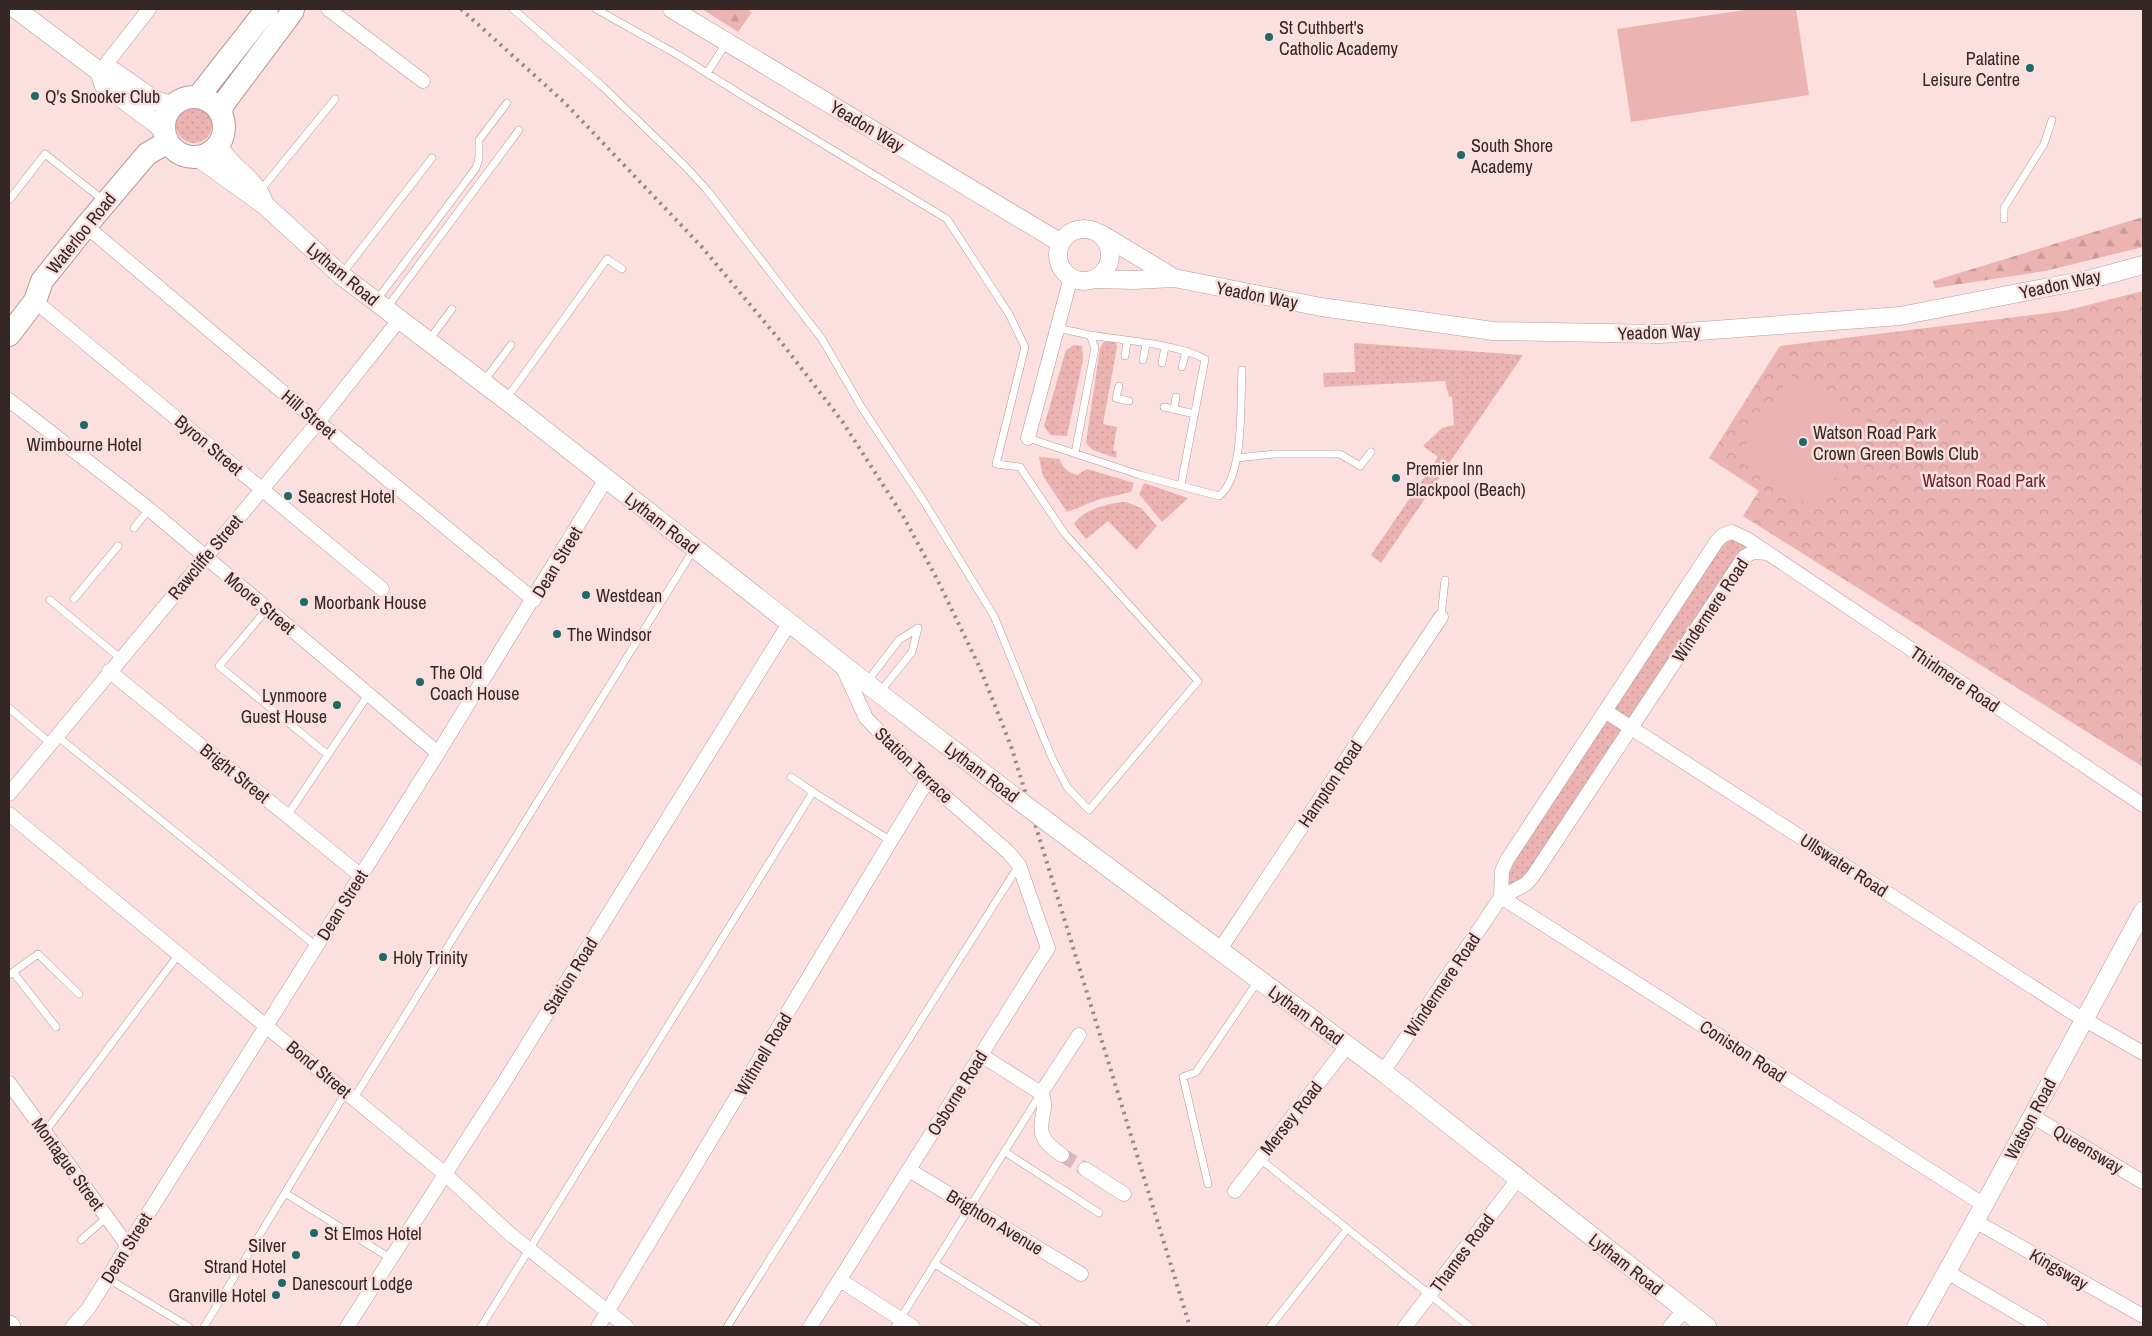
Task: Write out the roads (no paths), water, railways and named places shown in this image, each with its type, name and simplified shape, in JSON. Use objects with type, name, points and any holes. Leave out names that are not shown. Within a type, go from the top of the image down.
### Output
[{"type":"highway","points":[[198,98],[267,9]]},
{"type":"highway","points":[[220,112],[224,102],[293,9]]},
{"type":"highway","points":[[198,98],[208,100],[220,112],[224,129],[218,145],[208,154],[198,157],[175,152],[164,136],[166,116],[173,106],[184,99],[198,98]]},
{"type":"highway","name":"Waterloo Road","points":[[9,335],[35,301],[42,281],[146,154],[164,136]]},
{"type":"main road","points":[[16,9],[100,72],[114,72],[154,100],[173,106]]},
{"type":"main road","points":[[100,72],[104,86],[153,120],[164,136]]},
{"type":"main road","name":"Lytham Road","points":[[218,145],[224,155],[242,171],[260,199]]},
{"type":"main road","name":"Lytham Road","points":[[198,157],[260,199],[341,275],[505,400],[872,688],[1258,981],[1348,1045],[1707,1327]]},
{"type":"street","points":[[100,72],[149,9]]},
{"type":"street","points":[[328,9],[423,81]]},
{"type":"street","name":"Yeadon Way","points":[[672,9],[1061,244]]},
{"type":"street","name":"Hill Street","points":[[86,226],[318,422],[534,600]]},
{"type":"street","points":[[1080,229],[1096,231],[1108,243],[1110,259],[1102,274],[1095,279],[1087,281],[1071,277],[1060,266],[1058,251],[1061,244],[1065,236],[1080,229]]},
{"type":"street","name":"Yeadon Way","points":[[1096,231],[1174,278]]},
{"type":"street","name":"Yeadon Way","points":[[1095,279],[1174,278],[1321,308],[1493,331],[1660,334],[1900,316],[2092,279],[2143,266]]},
{"type":"street","points":[[1028,438],[1071,277]]},
{"type":"street","name":"Byron Street","points":[[35,301],[382,589]]},
{"type":"street","name":"Rawcliffe Street","points":[[9,794],[120,658],[318,422],[387,310]]},
{"type":"street","name":"Moore Street","points":[[9,400],[149,509],[438,754]]},
{"type":"street","name":"Dean Street","points":[[72,1327],[88,1309],[268,1026],[360,875],[534,600],[606,479]]},
{"type":"street","name":"Windermere Road","points":[[1501,897],[1501,878],[1507,860],[1723,535],[1732,532],[1738,534],[1768,554]]},
{"type":"street","name":"Windermere Road","points":[[1383,1072],[1501,897],[1526,884],[1533,876],[1744,557],[1753,552],[1768,554]]},
{"type":"street","name":"Thirlmere Road","points":[[1768,554],[2143,805]]},
{"type":"street","name":"Hampton Road","points":[[1219,951],[1441,617]]},
{"type":"street","name":"Station Road","points":[[347,1327],[508,1076],[790,622]]},
{"type":"street","name":"Station Terrace","points":[[841,663],[866,718],[927,781],[1008,852]]},
{"type":"street","name":"Bright Street","points":[[110,671],[360,875]]},
{"type":"street","name":"Ullswater Road","points":[[1605,712],[2083,1019],[2143,1053]]},
{"type":"street","name":"Withnell Road","points":[[598,1327],[927,781]]},
{"type":"street","name":"Bond Street","points":[[9,814],[445,1174],[528,1249],[627,1327]]},
{"type":"street","name":"Osborne Road","points":[[810,1327],[1048,948],[1019,865],[1008,852]]},
{"type":"street","name":"Coniston Road","points":[[1501,897],[1984,1205]]},
{"type":"street","name":"Watson Road","points":[[1916,1327],[2143,911]]},
{"type":"street","points":[[1041,1093],[1078,1035]]},
{"type":"street","name":"Mersey Road","points":[[1235,1191],[1348,1045]]},
{"type":"street","points":[[981,1055],[1041,1093],[1044,1100],[1041,1132],[1048,1143],[1062,1155]]},
{"type":"street","name":"Montague Street","points":[[9,1083],[127,1245]]},
{"type":"street","name":"Queensway","points":[[2032,1116],[2143,1182]]},
{"type":"street","points":[[1085,1169],[1124,1194]]},
{"type":"street","name":"Brighton Avenue","points":[[909,1170],[1081,1274]]},
{"type":"street","name":"Thames Road","points":[[1405,1327],[1518,1179]]},
{"type":"street","name":"Kingsway","points":[[1975,1221],[2143,1316]]},
{"type":"street","points":[[1947,1272],[2041,1327]]},
{"type":"street","points":[[840,1280],[898,1323],[913,1327]]},
{"type":"street","points":[[1670,1327],[1684,1310]]},
{"type":"lane","points":[[513,9],[602,86],[685,166],[756,253],[822,340],[994,616],[1052,758],[1067,787],[1089,810],[1198,681],[1064,534],[1020,466],[996,464],[1025,347],[1009,314],[947,219],[596,9]]},
{"type":"lane","points":[[707,74],[727,42]]},
{"type":"lane","points":[[260,199],[335,98]]},
{"type":"lane","points":[[387,310],[476,168],[479,158],[478,140],[507,103]]},
{"type":"lane","points":[[2004,219],[2004,208],[2044,144],[2052,120]]},
{"type":"lane","points":[[387,310],[519,130]]},
{"type":"lane","points":[[9,198],[45,154],[106,202]]},
{"type":"lane","points":[[341,275],[432,158]]},
{"type":"lane","points":[[505,400],[607,259],[622,269]]},
{"type":"lane","points":[[428,342],[452,309]]},
{"type":"lane","points":[[1058,328],[1186,351],[1205,359],[1181,485]]},
{"type":"lane","points":[[1075,453],[1094,358],[1095,348],[1090,335]]},
{"type":"lane","points":[[1124,356],[1128,341]]},
{"type":"lane","points":[[1143,360],[1146,344]]},
{"type":"lane","points":[[482,383],[511,345]]},
{"type":"lane","points":[[1162,363],[1166,347]]},
{"type":"lane","points":[[1182,367],[1186,351]]},
{"type":"lane","points":[[1028,438],[1140,475],[1219,496],[1231,480],[1238,458],[1242,370]]},
{"type":"lane","points":[[1118,386],[1116,398],[1130,401]]},
{"type":"lane","points":[[1174,409],[1176,397]]},
{"type":"lane","points":[[1164,407],[1195,414]]},
{"type":"lane","points":[[1238,458],[1275,454],[1340,454],[1360,466],[1371,452]]},
{"type":"lane","points":[[134,528],[149,509]]},
{"type":"lane","points":[[74,599],[118,546]]},
{"type":"lane","points":[[204,1327],[285,1193],[350,1095],[694,549]]},
{"type":"lane","points":[[1441,617],[1445,580]]},
{"type":"lane","points":[[50,600],[120,658]]},
{"type":"lane","points":[[267,609],[219,666],[328,755]]},
{"type":"lane","points":[[918,628],[912,652],[872,688],[899,640],[918,628]]},
{"type":"lane","points":[[287,816],[368,695]]},
{"type":"lane","points":[[9,708],[53,739],[316,946]]},
{"type":"lane","points":[[791,778],[891,841]]},
{"type":"lane","points":[[482,1327],[528,1249],[813,792]]},
{"type":"lane","points":[[727,1327],[1019,865]]},
{"type":"lane","points":[[56,1027],[11,974],[38,954],[79,994]]},
{"type":"lane","points":[[45,1132],[179,954]]},
{"type":"lane","points":[[1208,1184],[1184,1077],[1196,1072],[1258,981]]},
{"type":"lane","points":[[898,1323],[1041,1093]]},
{"type":"lane","points":[[1005,1152],[1100,1212]]},
{"type":"lane","points":[[1260,1159],[1470,1327]]},
{"type":"lane","points":[[285,1193],[390,1258]]},
{"type":"lane","points":[[81,1240],[107,1217]]},
{"type":"lane","points":[[1270,1327],[1347,1229]]},
{"type":"lane","points":[[935,1264],[1037,1327]]},
{"type":"lane","points":[[107,1278],[189,1327]]},
{"type":"tunnel","points":[[1062,1155],[1085,1169]]},
{"type":"railway","points":[[461,9],[564,102],[701,246],[778,338],[842,421],[903,516],[937,579],[980,668],[1011,746],[1190,1327]]},
{"type":"place","name":"St Cuthbert's Catholic Academy","points":[[1269,37]]},
{"type":"place","name":"Palatine Leisure Centre","points":[[2030,68]]},
{"type":"place","name":"Q's Snooker Club","points":[[35,96]]},
{"type":"place","name":"South Shore Academy","points":[[1461,155]]},
{"type":"place","name":"Wimbourne Hotel","points":[[84,425]]},
{"type":"place","name":"Watson Road Park Crown Green Bowls Club","points":[[1803,442]]},
{"type":"place","name":"Premier Inn Blackpool (Beach)","points":[[1396,478]]},
{"type":"place","name":"Seacrest Hotel","points":[[288,496]]},
{"type":"place","name":"Westdean","points":[[586,595]]},
{"type":"place","name":"Moorbank House","points":[[304,602]]},
{"type":"place","name":"The Windsor","points":[[557,634]]},
{"type":"place","name":"The Old Coach House","points":[[420,682]]},
{"type":"place","name":"Lynmoore Guest House","points":[[337,705]]},
{"type":"place","name":"Holy Trinity","points":[[383,957]]},
{"type":"place","name":"St Elmos Hotel","points":[[314,1233]]},
{"type":"place","name":"Silver Strand Hotel","points":[[296,1255]]},
{"type":"place","name":"Danescourt Lodge","points":[[282,1283]]},
{"type":"place","name":"Granville Hotel","points":[[276,1295]]},
{"type":"park label","name":"Watson Road Park","points":[[1984,480]]}]
